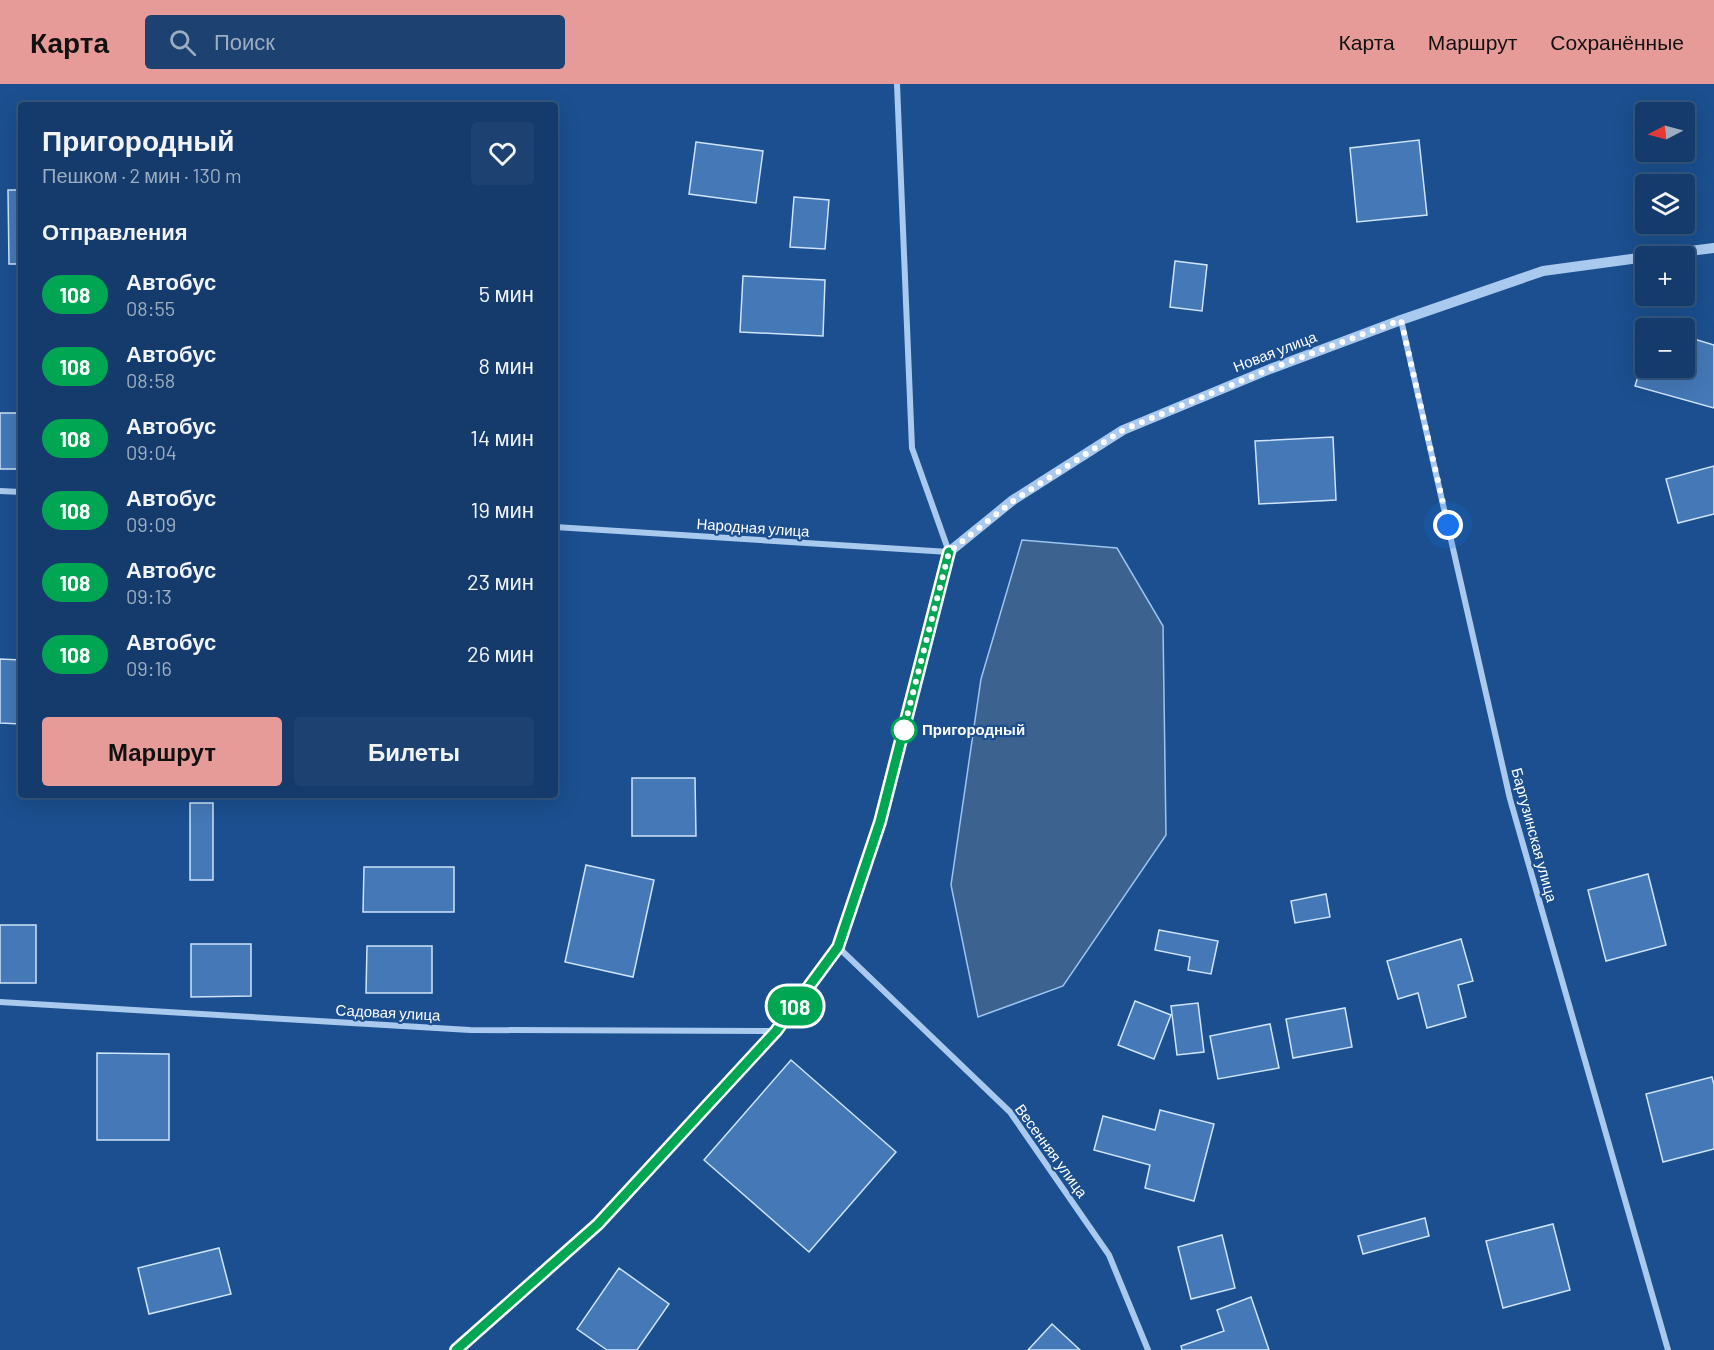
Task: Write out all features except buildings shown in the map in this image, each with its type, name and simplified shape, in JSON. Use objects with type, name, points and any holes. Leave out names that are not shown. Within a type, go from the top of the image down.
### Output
[{"type":"street","points":[[457,1350],[598,1224],[776,1031],[838,947],[880,822],[949,552],[912,448],[897,84]]},
{"type":"street","name":"Новая улица","points":[[1695,251],[1714,248]]},
{"type":"street","name":"Новая улица","points":[[949,552],[1013,501],[1123,430],[1270,369],[1401,320],[1543,271],[1635,259]]},
{"type":"street","name":"Баргузинская улица","points":[[1401,320],[1510,800],[1668,1350]]},
{"type":"street","points":[[0,491],[18,492]]},
{"type":"street","name":"Народная улица","points":[[558,527],[949,552]]},
{"type":"street","name":"Весенняя улица","points":[[838,947],[1010,1112],[1109,1255],[1148,1350]]},
{"type":"street","name":"Садовая улица","points":[[0,1002],[470,1030],[776,1031]]},
{"type":"water","points":[[1022,540],[1117,548],[1163,626],[1166,835],[1063,986],[978,1017],[951,885],[981,679]]},
{"type":"bus line","name":"108","points":[[456,1350],[598,1224],[776,1031],[838,947],[880,822],[949,552]]},
{"type":"place","name":"Пригородный","points":[[904,730]]},
{"type":"route","points":[[904,730],[903,732],[949,552],[1013,501],[1123,430],[1270,369],[1401,320],[1448,525]]}]
